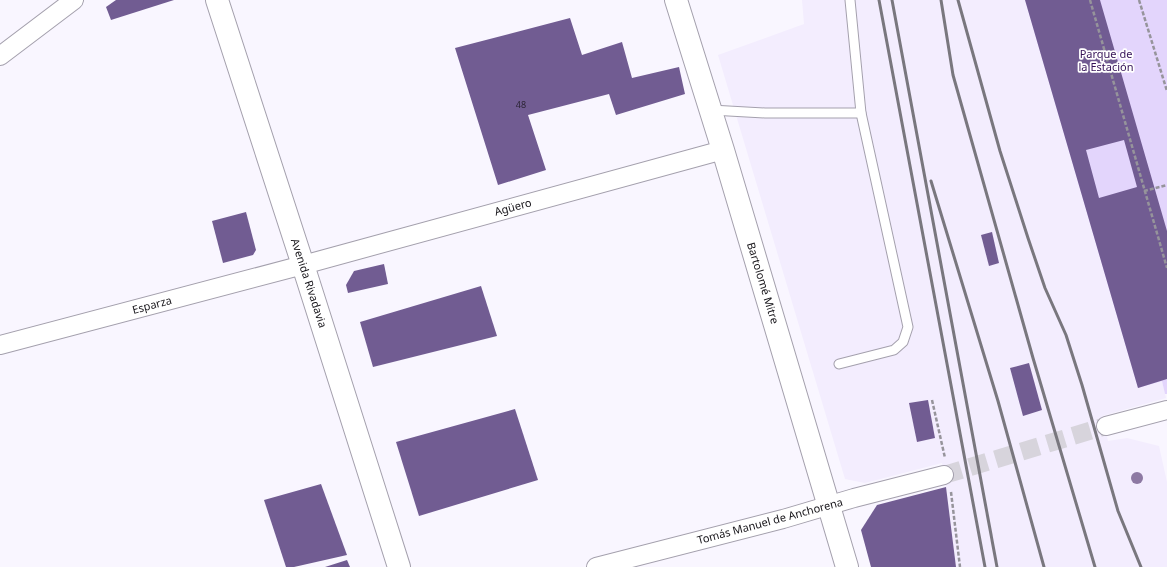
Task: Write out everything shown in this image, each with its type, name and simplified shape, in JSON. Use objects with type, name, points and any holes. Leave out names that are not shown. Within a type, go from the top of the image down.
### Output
[{"type":"main road","name":"Avenida Rivadavia","points":[[217,0],[399,567]]},
{"type":"main road","name":"Bartolomé Mitre","points":[[676,0],[723,150],[847,567]]},
{"type":"street","points":[[0,56],[74,0]]},
{"type":"street","name":"Agüero","points":[[303,265],[723,150]]},
{"type":"street","name":"Esparza","points":[[0,345],[303,265]]},
{"type":"street","points":[[1106,426],[1167,410]]},
{"type":"street","name":"Tomás Manuel de Anchorena","points":[[596,567],[776,521],[829,505],[944,475]]},
{"type":"lane","points":[[838,364],[894,350],[903,342],[908,327],[861,113],[850,0]]},
{"type":"lane","points":[[710,110],[765,113],[861,113]]},
{"type":"path","points":[[1090,0],[1167,268]]},
{"type":"path","points":[[1139,0],[1167,90]]},
{"type":"path","points":[[1144,191],[1167,185]]},
{"type":"shaded area","points":[[802,0],[1025,0],[1162,380],[1166,398],[1102,416],[1108,441],[1127,438],[1159,446],[1167,482],[1167,567],[956,567],[942,463],[865,483],[845,479],[718,55],[804,24]]},
{"type":"green space","name":"Parque de la Estación","points":[[1025,0],[1167,0],[1167,394],[1165,394],[1162,381],[1138,388]]},
{"type":"building","points":[[116,0],[174,0],[111,20],[106,7]]},
{"type":"building","name":"Parque de la Estación","points":[[1025,0],[1100,0],[1167,231],[1167,379],[1138,388]],"holes":[[[1124,140],[1137,187],[1099,198],[1086,150]]]},
{"type":"building","points":[[570,18],[582,55],[622,42],[632,78],[679,67],[685,94],[616,115],[609,94],[528,115],[546,170],[498,185],[455,48]]},
{"type":"building","points":[[246,212],[256,250],[253,255],[223,263],[212,221]]},
{"type":"building","points":[[992,232],[999,263],[989,266],[981,235]]},
{"type":"building","points":[[384,264],[388,284],[348,293],[346,285],[354,271]]},
{"type":"building","points":[[481,286],[497,336],[373,367],[360,322]]},
{"type":"building","points":[[1029,363],[1042,410],[1023,416],[1010,368]]},
{"type":"building","points":[[928,400],[935,438],[917,442],[909,403]]},
{"type":"building","points":[[515,409],[538,480],[419,516],[396,442]]},
{"type":"building","points":[[321,484],[347,555],[294,567],[286,567],[264,500]]},
{"type":"building","points":[[946,487],[956,567],[871,567],[861,530],[877,505]]},
{"type":"building","points":[[347,560],[350,567],[325,567]]},
{"type":"tunnel","points":[[944,475],[1106,426]]},
{"type":"railway","points":[[879,0],[985,567]]},
{"type":"railway","points":[[892,0],[997,567]]},
{"type":"railway","points":[[941,0],[953,75],[1033,358],[1095,567]]},
{"type":"railway","points":[[958,0],[1000,151],[1028,238],[1045,288],[1066,335],[1118,511],[1141,567]]},
{"type":"railway","points":[[931,181],[998,401],[1044,567]]}]
